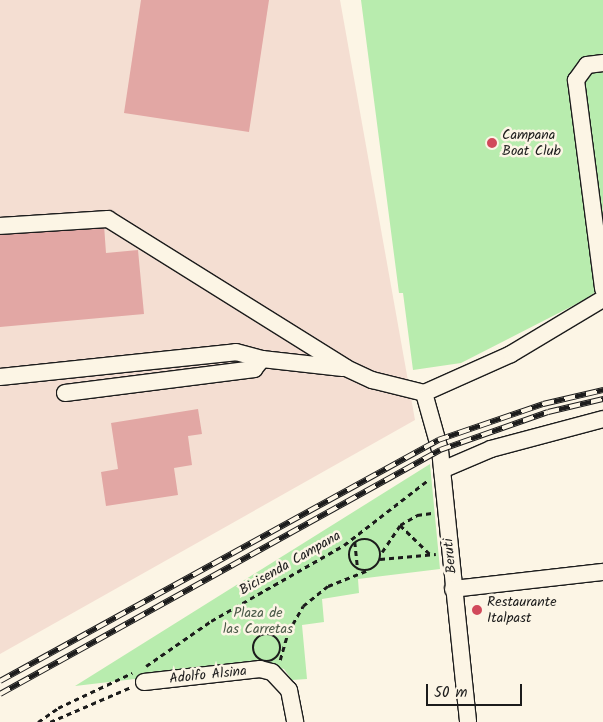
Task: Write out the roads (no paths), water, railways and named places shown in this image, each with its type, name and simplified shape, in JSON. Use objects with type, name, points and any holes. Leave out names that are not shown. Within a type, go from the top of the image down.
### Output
[{"type":"street","points":[[603,63],[587,65],[576,80],[603,289]]},
{"type":"street","points":[[0,226],[102,218],[114,222],[200,280],[346,368],[372,380],[424,393],[511,354],[603,299]]},
{"type":"street","points":[[0,377],[178,355],[236,352],[262,359],[346,368]]},
{"type":"street","points":[[65,393],[254,370],[262,359]]},
{"type":"street","name":"Beruti","points":[[424,393],[434,424],[442,470],[468,722]]},
{"type":"street","points":[[442,470],[491,449],[603,419]]},
{"type":"street","points":[[453,589],[603,572]]},
{"type":"street","name":"Adolfo Alsina","points":[[144,682],[260,669],[275,674],[289,690],[295,722]]},
{"type":"railway","points":[[0,681],[438,440],[543,404],[603,390]]},
{"type":"railway","points":[[0,694],[440,450],[548,412],[603,399]]},
{"type":"place","name":"Campana Boat Club","points":[[492,143]]},
{"type":"place","name":"Restaurante Italpast","points":[[477,610]]},
{"type":"park label","name":"Plaza de las Carretas","points":[[258,622]]}]
